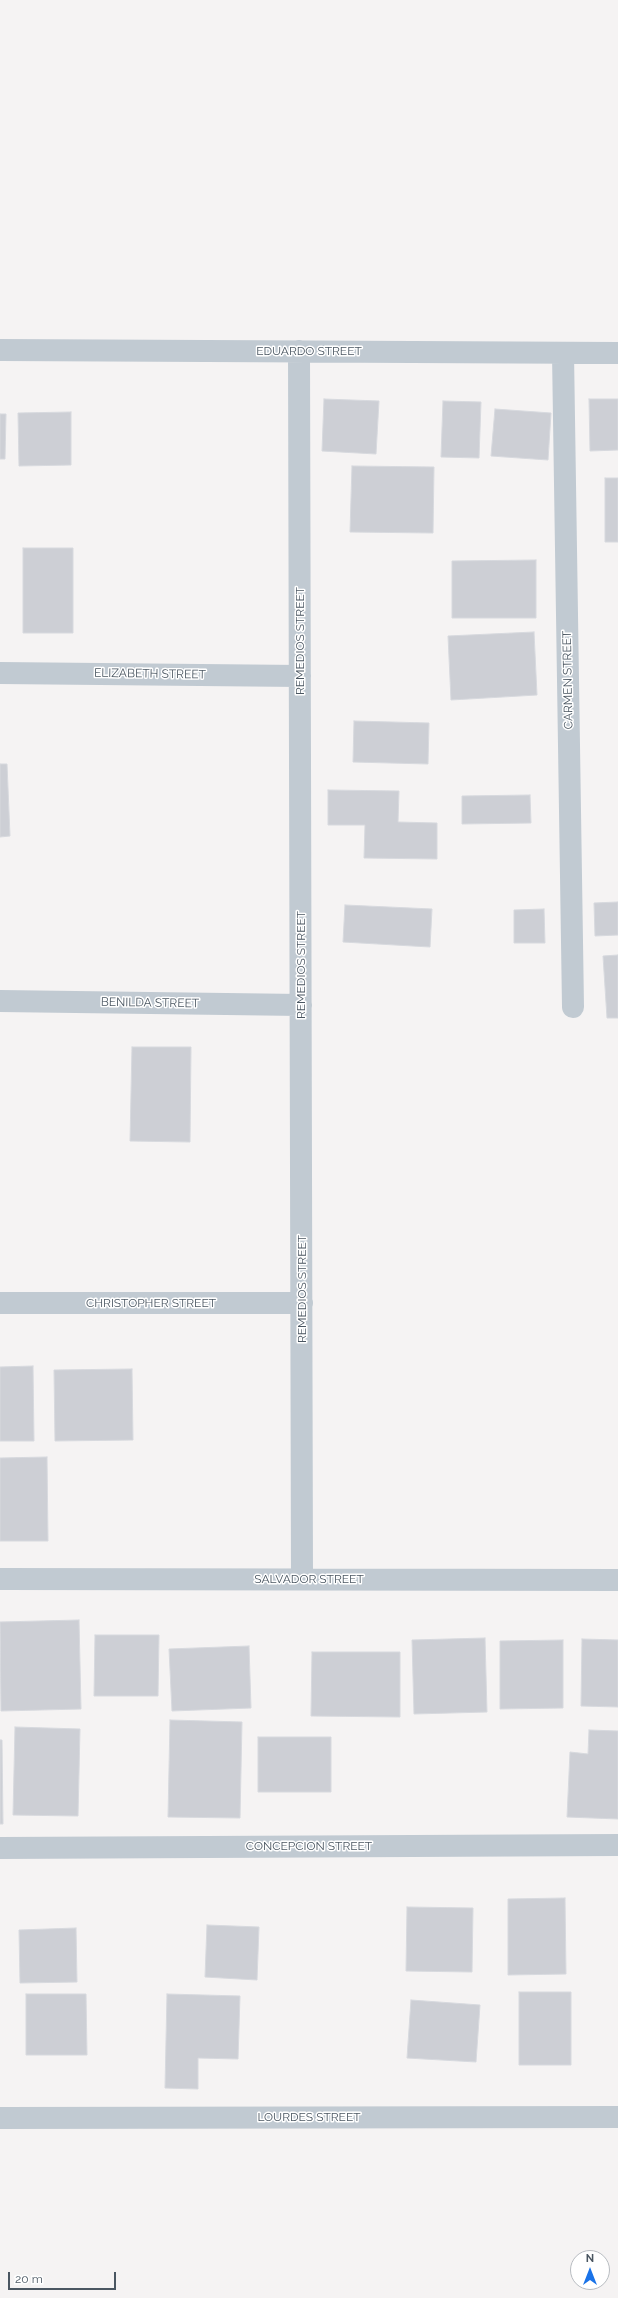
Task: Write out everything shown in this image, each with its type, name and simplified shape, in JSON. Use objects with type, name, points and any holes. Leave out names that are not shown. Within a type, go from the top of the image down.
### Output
[{"type":"street","name":"EDUARDO STREET","points":[[0,350],[618,353]]},
{"type":"street","name":"REMEDIOS STREET","points":[[300,351],[302,1579]]},
{"type":"street","name":"CARMEN STREET","points":[[563,353],[573,1007]]},
{"type":"street","name":"ELIZABETH STREET","points":[[0,673],[300,676]]},
{"type":"street","name":"BENILDA STREET","points":[[0,1001],[301,1005]]},
{"type":"street","name":"CHRISTOPHER STREET","points":[[0,1303],[302,1303]]},
{"type":"street","name":"SALVADOR STREET","points":[[0,1579],[618,1580]]},
{"type":"street","name":"CONCEPCION STREET","points":[[0,1848],[618,1845]]},
{"type":"street","name":"LOURDES STREET","points":[[0,2118],[618,2117]]},
{"type":"building","points":[[324,399],[379,401],[376,454],[322,451]]},
{"type":"building","points":[[589,399],[618,399],[618,450],[590,451]]},
{"type":"building","points":[[443,401],[481,402],[479,458],[441,457]]},
{"type":"building","points":[[495,409],[551,413],[548,460],[491,456]]},
{"type":"building","points":[[71,412],[71,465],[19,466],[18,413]]},
{"type":"building","points":[[0,414],[6,414],[5,459],[0,459]]},
{"type":"building","points":[[352,466],[434,467],[433,533],[350,532]]},
{"type":"building","points":[[605,478],[618,478],[618,542],[605,542]]},
{"type":"building","points":[[23,548],[73,548],[73,633],[23,633]]},
{"type":"building","points":[[536,560],[536,618],[452,618],[452,561]]},
{"type":"building","points":[[534,632],[537,695],[451,700],[448,636]]},
{"type":"building","points":[[354,721],[429,723],[428,764],[353,762]]},
{"type":"building","points":[[0,764],[7,764],[10,836],[0,837]]},
{"type":"building","points":[[328,790],[399,791],[398,822],[437,823],[437,859],[364,858],[365,825],[328,825]]},
{"type":"building","points":[[530,795],[531,823],[462,824],[462,796]]},
{"type":"building","points":[[618,902],[618,935],[595,936],[594,903]]},
{"type":"building","points":[[345,905],[432,909],[430,947],[343,942]]},
{"type":"building","points":[[544,909],[545,943],[514,943],[514,910]]},
{"type":"building","points":[[618,955],[618,1018],[607,1018],[603,956]]},
{"type":"building","points":[[132,1047],[191,1047],[190,1142],[130,1141]]},
{"type":"building","points":[[33,1366],[34,1441],[0,1441],[0,1367]]},
{"type":"building","points":[[132,1369],[133,1440],[55,1441],[54,1370]]},
{"type":"building","points":[[47,1457],[48,1541],[0,1541],[0,1458]]},
{"type":"building","points":[[79,1620],[81,1709],[1,1711],[0,1622]]},
{"type":"building","points":[[95,1635],[159,1635],[158,1696],[94,1696]]},
{"type":"building","points":[[485,1638],[487,1712],[414,1714],[412,1640]]},
{"type":"building","points":[[582,1639],[618,1640],[618,1707],[581,1706]]},
{"type":"building","points":[[563,1640],[563,1708],[500,1709],[500,1641]]},
{"type":"building","points":[[249,1646],[251,1708],[172,1711],[169,1649]]},
{"type":"building","points":[[312,1652],[400,1652],[400,1717],[311,1716]]},
{"type":"building","points":[[170,1720],[242,1722],[240,1818],[168,1817]]},
{"type":"building","points":[[15,1727],[80,1729],[78,1816],[13,1815]]},
{"type":"building","points":[[589,1730],[618,1731],[618,1819],[567,1817],[570,1752],[588,1754]]},
{"type":"building","points":[[258,1737],[331,1737],[331,1792],[258,1792]]},
{"type":"building","points":[[0,1740],[2,1740],[3,1824],[0,1824]]},
{"type":"building","points":[[565,1898],[566,1974],[508,1975],[508,1899]]},
{"type":"building","points":[[407,1907],[473,1908],[472,1972],[406,1971]]},
{"type":"building","points":[[207,1925],[259,1927],[257,1980],[205,1977]]},
{"type":"building","points":[[76,1928],[77,1982],[20,1983],[19,1930]]},
{"type":"building","points":[[519,1992],[571,1992],[571,2065],[519,2065]]},
{"type":"building","points":[[26,1994],[86,1994],[87,2055],[26,2055]]},
{"type":"building","points":[[167,1994],[240,1996],[238,2059],[198,2058],[198,2089],[165,2088]]},
{"type":"building","points":[[411,2000],[480,2005],[476,2062],[407,2058]]}]
